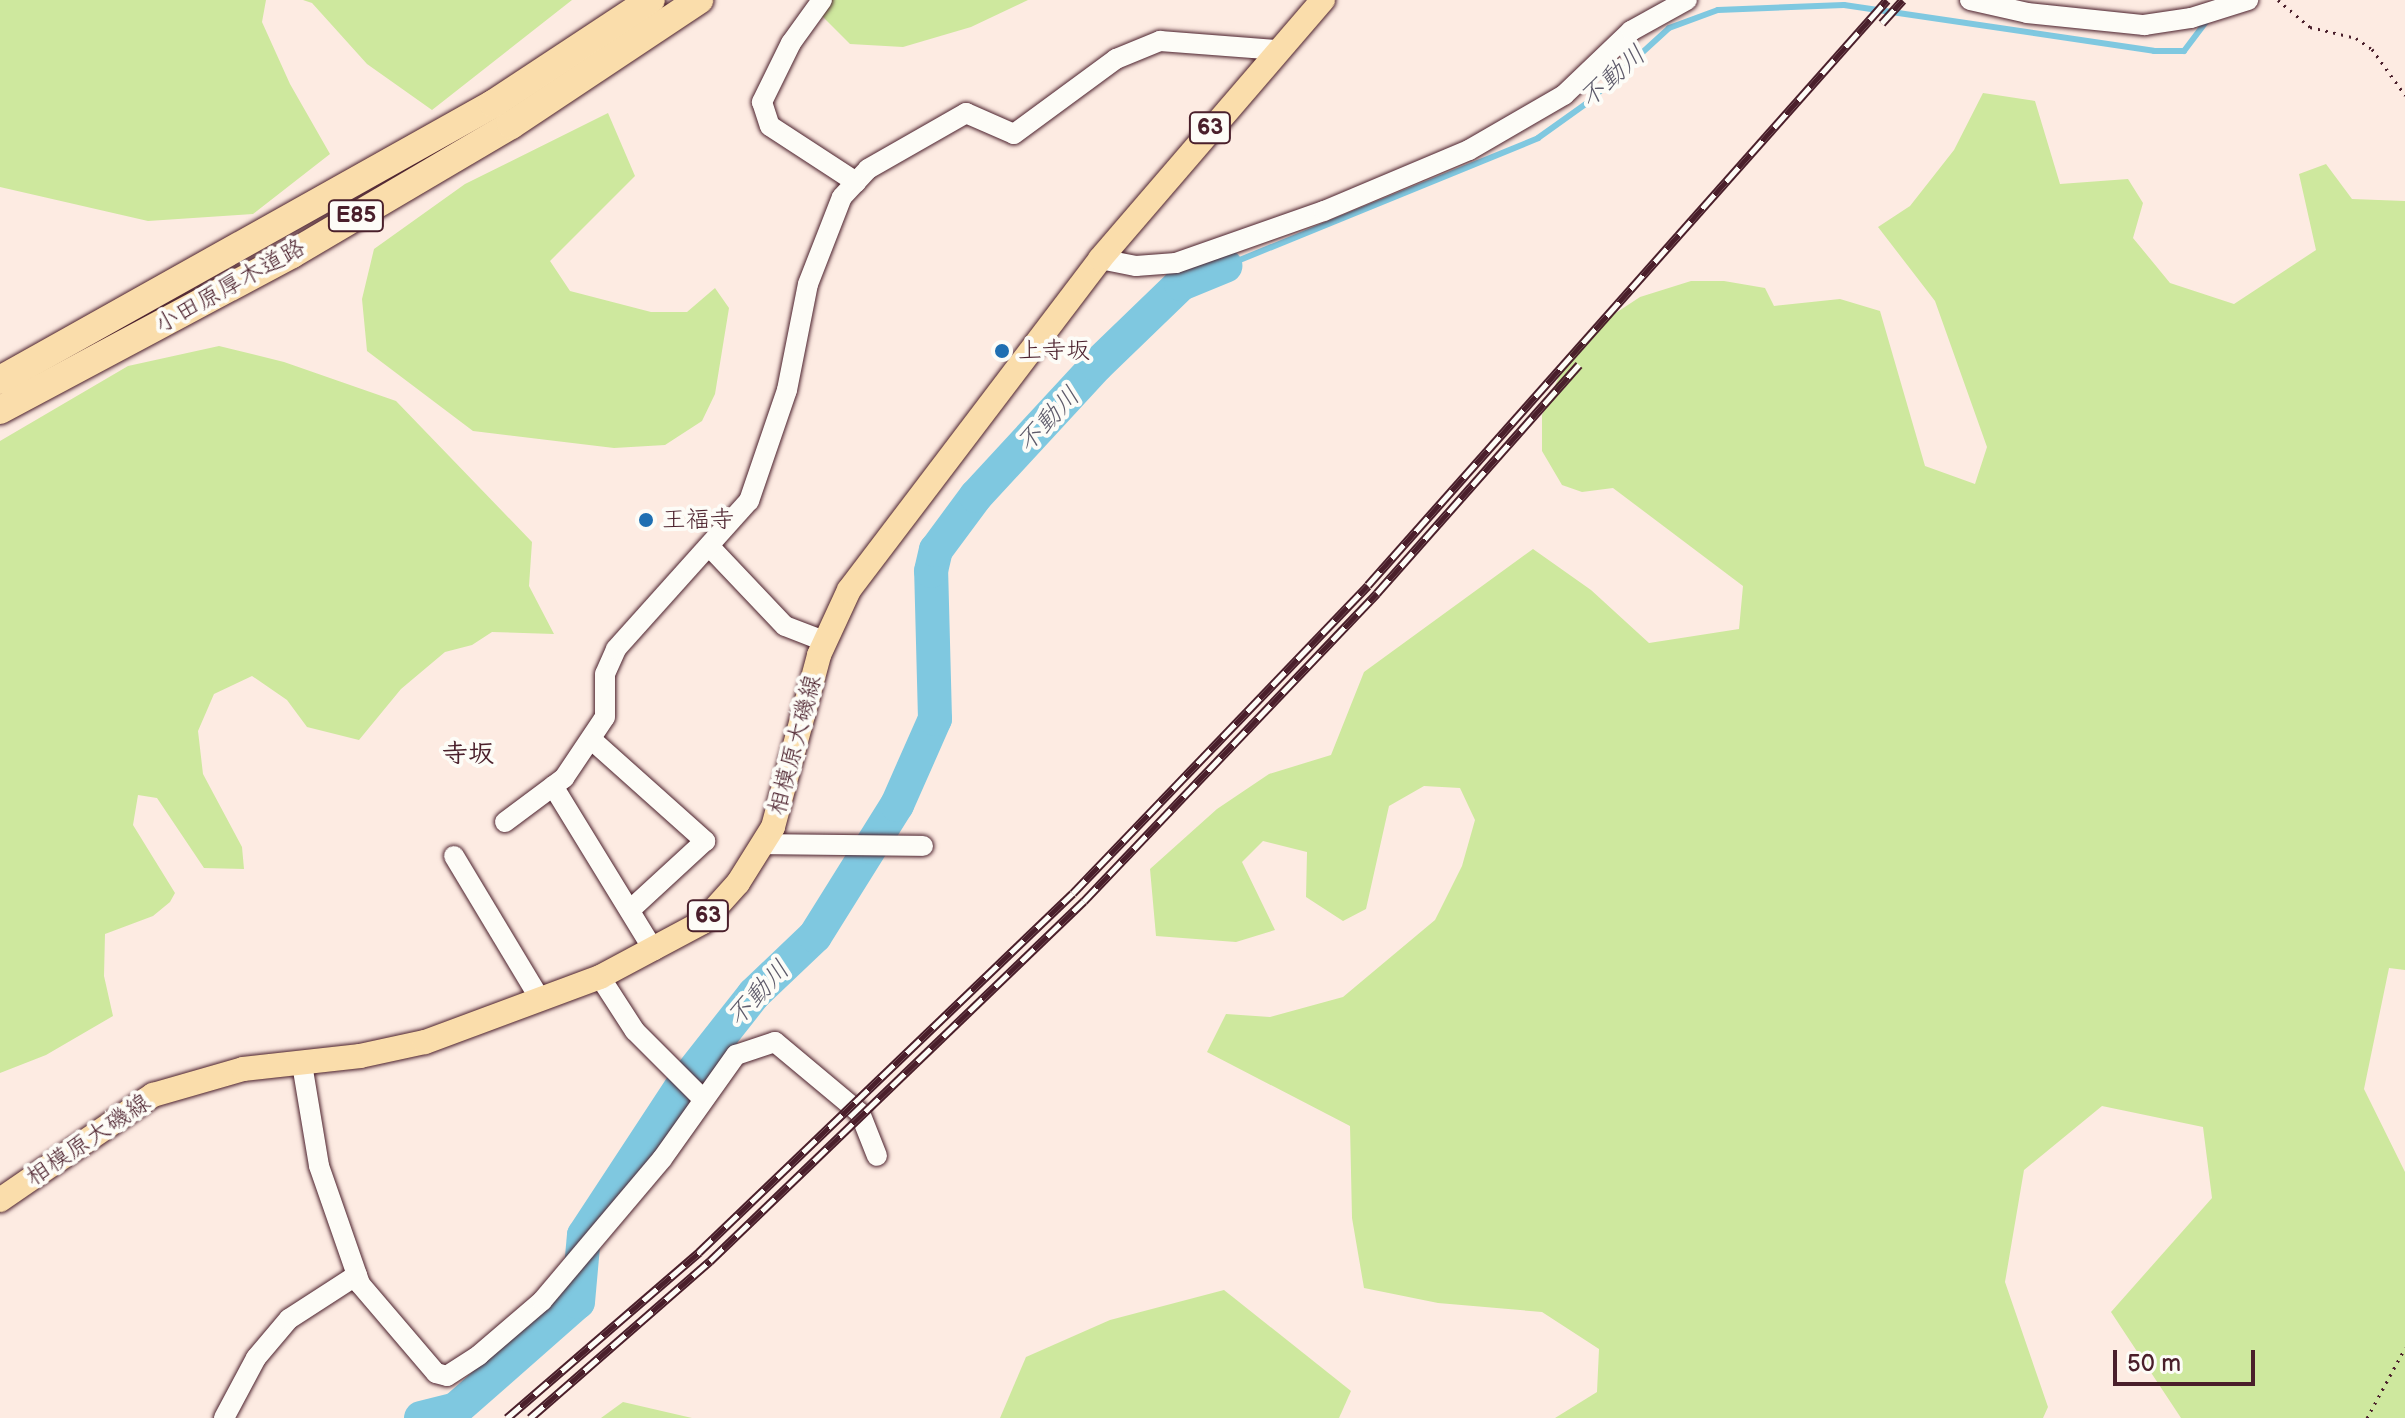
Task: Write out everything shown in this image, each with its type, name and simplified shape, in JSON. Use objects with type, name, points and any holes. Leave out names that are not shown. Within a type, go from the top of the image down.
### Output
[{"type":"highway","name":"小田原厚木道路","points":[[0,380],[479,112],[651,0]]},
{"type":"highway","name":"小田原厚木道路","points":[[0,410],[292,254],[511,125],[699,0]]},
{"type":"main road","name":"相模原大磯線","points":[[0,1200],[153,1095],[243,1069],[302,1064],[425,1042],[600,977],[654,951],[703,922],[738,883],[764,844],[783,798],[824,641],[849,590],[1100,259],[1276,50],[1323,0]]},
{"type":"street","points":[[822,0],[791,43],[762,102],[770,126],[856,182]]},
{"type":"street","points":[[1100,259],[1136,266],[1176,263],[1324,211],[1469,150],[1564,95],[1631,31],[1687,0]]},
{"type":"street","points":[[1970,0],[2082,20],[2144,25],[2191,18],[2248,0]]},
{"type":"street","points":[[505,822],[553,786],[592,740],[605,717],[605,674],[616,649],[749,501],[787,390],[808,284],[842,197],[868,169],[966,113],[1014,134],[1116,59],[1160,41],[1276,50]]},
{"type":"street","points":[[709,546],[785,626],[824,641]]},
{"type":"street","points":[[592,740],[705,841],[630,910]]},
{"type":"street","points":[[553,786],[654,951]]},
{"type":"street","points":[[764,844],[923,846]]},
{"type":"street","points":[[454,856],[540,999]]},
{"type":"street","points":[[600,977],[635,1031],[701,1097]]},
{"type":"street","points":[[302,1064],[319,1166],[357,1275],[436,1373],[447,1376],[479,1355],[542,1301],[662,1159],[701,1097],[736,1055],[775,1042],[860,1113],[877,1156]]},
{"type":"street","points":[[224,1418],[256,1358],[289,1319],[357,1275]]},
{"type":"path","points":[[2278,0],[2310,27],[2356,38],[2372,49],[2405,95]]},
{"type":"path","points":[[2367,1418],[2405,1348]]},
{"type":"green space","points":[[0,0],[266,0],[262,22],[290,84],[330,154],[253,214],[148,221],[0,187]]},
{"type":"green space","points":[[303,0],[572,0],[432,110],[367,64],[312,3]]},
{"type":"green space","points":[[816,0],[1028,0],[971,27],[903,47],[850,44],[820,14]]},
{"type":"green space","points":[[1983,93],[2035,101],[2060,184],[2128,179],[2143,203],[2133,238],[2170,283],[2234,304],[2316,250],[2299,174],[2326,164],[2352,199],[2405,201],[2405,970],[2389,968],[2364,1089],[2405,1172],[2405,1418],[2181,1418],[2111,1312],[2212,1198],[2203,1127],[2102,1106],[2024,1170],[2005,1282],[2048,1407],[2043,1418],[1555,1418],[1597,1392],[1599,1349],[1542,1312],[1438,1303],[1364,1288],[1352,1218],[1350,1126],[1207,1052],[1226,1014],[1270,1017],[1343,997],[1435,920],[1462,866],[1475,820],[1460,788],[1424,786],[1389,806],[1366,909],[1343,921],[1306,897],[1307,852],[1263,841],[1242,862],[1275,930],[1236,942],[1156,936],[1150,869],[1217,809],[1269,774],[1331,755],[1364,672],[1533,549],[1591,590],[1649,643],[1739,629],[1743,586],[1613,488],[1582,492],[1562,485],[1542,451],[1542,415],[1569,354],[1593,328],[1640,297],[1691,281],[1724,281],[1765,288],[1774,306],[1840,299],[1880,311],[1925,466],[1975,484],[1987,447],[1935,301],[1878,227],[1910,206],[1954,150]]},
{"type":"green space","points":[[608,113],[635,176],[550,261],[570,291],[651,312],[687,312],[715,288],[729,308],[715,394],[702,421],[665,445],[614,448],[473,431],[367,351],[362,299],[374,249],[465,184]]},
{"type":"green space","points":[[219,346],[284,362],[396,401],[532,542],[529,586],[554,634],[492,632],[472,645],[445,652],[401,689],[359,740],[307,727],[287,700],[252,676],[214,694],[198,731],[203,774],[242,847],[244,869],[204,868],[157,798],[138,795],[133,825],[175,893],[170,902],[153,916],[105,934],[104,976],[113,1016],[46,1055],[0,1073],[0,441],[128,366]]},
{"type":"green space","points":[[1224,1290],[1351,1391],[1339,1418],[1000,1418],[1026,1357],[1110,1320]]},
{"type":"green space","points":[[623,1402],[692,1418],[601,1418]]},
{"type":"waterway","name":"不動川","points":[[1225,266],[1538,138],[1587,103],[1669,28],[1718,10],[1844,5],[2154,51],[2184,51],[2209,18]]},
{"type":"waterway","name":"不動川","points":[[421,1418],[456,1409],[578,1302],[584,1235],[684,1083],[754,994],[815,936],[897,805],[935,719],[931,571],[936,550],[976,496],[1097,365],[1181,284],[1225,266]]},
{"type":"railway","points":[[507,1418],[699,1252],[1073,893],[1368,585],[1887,0]]},
{"type":"railway","points":[[1882,23],[1903,0]]},
{"type":"railway","points":[[530,1418],[710,1261],[1084,901],[1377,593],[1579,365]]},
{"type":"place","name":"上寺坂","points":[[1002,351]]},
{"type":"place","name":"王福寺","points":[[646,520]]},
{"type":"district","name":"寺坂","points":[[468,755]]}]
